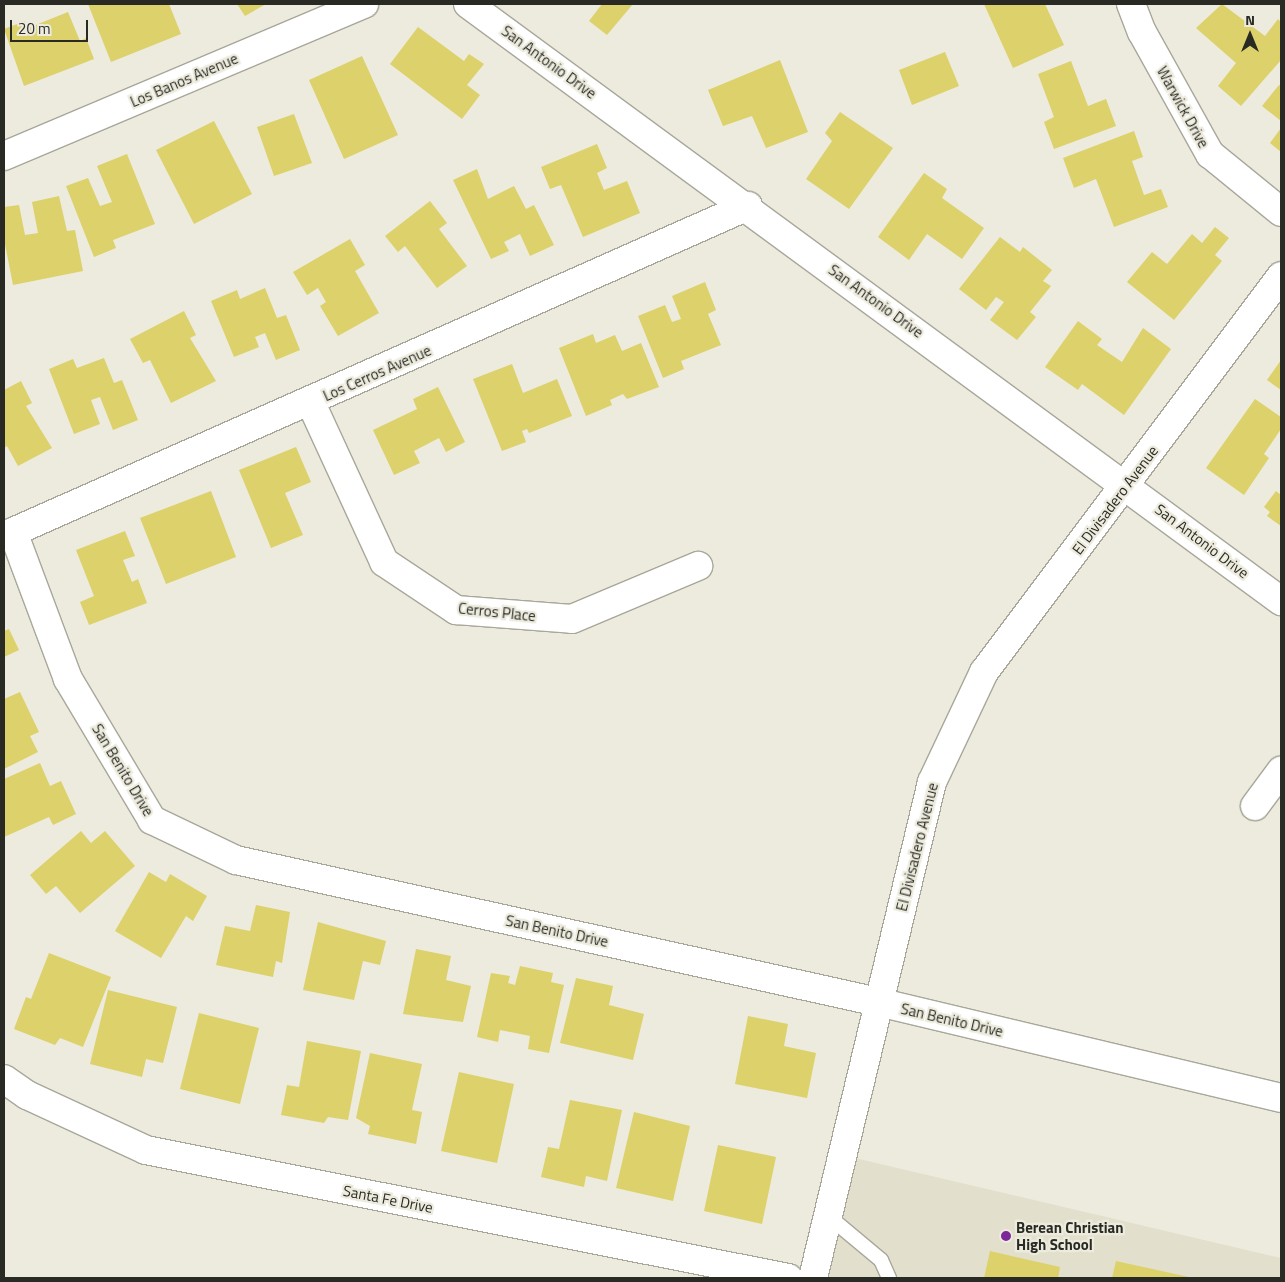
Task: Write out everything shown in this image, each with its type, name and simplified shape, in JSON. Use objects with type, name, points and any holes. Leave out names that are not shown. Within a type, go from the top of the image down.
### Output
[{"type":"street","name":"Los Banos Avenue","points":[[4,156],[364,4]]},
{"type":"street","name":"San Antonio Drive","points":[[468,4],[748,206],[1127,485],[1281,601]]},
{"type":"street","name":"Warwick Drive","points":[[1131,4],[1142,32],[1210,154],[1281,212]]},
{"type":"street","name":"Los Cerros Avenue","points":[[8,534],[311,403],[748,206]]},
{"type":"street","name":"El Divisadero Avenue","points":[[812,1278],[932,782],[984,672],[1127,485],[1281,276]]},
{"type":"street","name":"Cerros Place","points":[[311,403],[384,562],[456,610],[572,619],[698,566]]},
{"type":"street","name":"San Benito Drive","points":[[8,534],[68,679],[152,820],[236,860],[878,1002],[1281,1098]]},
{"type":"street","points":[[1255,806],[1281,771]]},
{"type":"street","name":"Santa Fe Drive","points":[[4,1079],[26,1095],[146,1150],[788,1278]]},
{"type":"lane","points":[[828,1215],[881,1260],[889,1278]]},
{"type":"shaded area","name":"Berean Christian High School","points":[[842,1155],[1281,1258],[1281,1278],[813,1278]]},
{"type":"building","points":[[88,4],[169,4],[181,34],[111,62]]},
{"type":"building","points":[[237,4],[266,4],[245,16]]},
{"type":"building","points":[[602,4],[633,4],[607,35],[589,21]]},
{"type":"building","points":[[984,4],[1045,4],[1064,45],[1013,68]]},
{"type":"building","points":[[1222,4],[1265,36],[1278,19],[1281,22],[1281,60],[1241,106],[1218,86],[1236,63],[1196,28]]},
{"type":"building","points":[[68,12],[80,41],[86,38],[94,59],[24,86],[4,29],[25,21],[28,28]]},
{"type":"building","points":[[418,27],[464,61],[469,54],[484,64],[467,85],[480,95],[462,119],[390,64]]},
{"type":"building","points":[[945,52],[959,86],[912,105],[899,70]]},
{"type":"building","points":[[362,56],[398,135],[344,159],[309,80]]},
{"type":"building","points":[[780,60],[808,132],[766,148],[752,116],[723,126],[708,90]]},
{"type":"building","points":[[1071,61],[1088,106],[1106,99],[1116,126],[1054,149],[1044,122],[1054,117],[1038,74]]},
{"type":"building","points":[[1279,85],[1281,86],[1281,121],[1262,106]]},
{"type":"building","points":[[840,112],[893,148],[849,209],[806,179],[832,141],[825,133]]},
{"type":"building","points":[[294,114],[312,163],[274,176],[257,127]]},
{"type":"building","points":[[214,121],[252,194],[194,224],[156,150]]},
{"type":"building","points":[[1281,128],[1281,152],[1270,143]]},
{"type":"building","points":[[1134,131],[1143,157],[1132,161],[1144,195],[1161,189],[1168,207],[1114,227],[1096,179],[1074,188],[1063,158]]},
{"type":"building","points":[[597,144],[607,168],[597,173],[604,190],[627,181],[640,213],[583,237],[561,185],[550,189],[541,167]]},
{"type":"building","points":[[127,154],[155,224],[113,240],[116,248],[94,257],[66,186],[88,178],[100,206],[112,202],[97,166]]},
{"type":"building","points":[[477,169],[488,199],[514,186],[526,209],[534,205],[554,245],[530,256],[520,234],[504,242],[509,251],[491,259],[453,180]]},
{"type":"building","points":[[924,173],[947,189],[942,198],[984,228],[962,259],[927,234],[909,260],[878,237]]},
{"type":"building","points":[[59,196],[67,231],[75,230],[83,271],[13,285],[4,239],[4,207],[19,205],[25,235],[38,233],[32,202]]},
{"type":"building","points":[[430,201],[447,223],[439,229],[467,266],[437,288],[405,246],[398,252],[385,236]]},
{"type":"building","points":[[1215,227],[1229,238],[1215,255],[1222,261],[1174,320],[1127,282],[1152,252],[1167,264],[1192,234],[1202,243]]},
{"type":"building","points":[[1000,237],[1020,252],[1023,247],[1052,270],[1043,281],[1051,286],[1030,312],[1036,317],[1017,340],[990,320],[1004,302],[996,297],[986,310],[959,289]]},
{"type":"building","points":[[350,239],[365,265],[355,271],[379,313],[338,336],[320,306],[326,302],[318,288],[307,295],[293,272]]},
{"type":"building","points":[[705,282],[716,310],[708,314],[721,345],[681,361],[684,369],[663,378],[638,316],[665,305],[672,322],[681,319],[672,296]]},
{"type":"building","points":[[265,288],[277,318],[286,315],[300,350],[276,360],[265,333],[255,337],[259,347],[234,357],[211,301],[237,290],[240,299]]},
{"type":"building","points":[[184,311],[196,335],[190,338],[216,381],[171,403],[150,360],[143,363],[130,339]]},
{"type":"building","points":[[1078,321],[1102,339],[1097,345],[1122,362],[1143,328],[1171,349],[1124,415],[1082,384],[1078,390],[1045,367]]},
{"type":"building","points":[[593,334],[596,343],[615,335],[622,351],[641,343],[659,387],[627,399],[623,394],[610,400],[612,405],[586,416],[559,348]]},
{"type":"building","points":[[104,358],[114,383],[122,380],[138,420],[113,430],[100,397],[91,400],[100,424],[74,434],[49,369],[73,359],[77,368]]},
{"type":"building","points":[[1281,360],[1281,390],[1267,380]]},
{"type":"building","points":[[512,364],[523,393],[557,379],[572,416],[529,433],[527,429],[522,431],[526,442],[502,451],[473,379]]},
{"type":"building","points":[[21,381],[32,403],[26,406],[52,448],[18,466],[7,446],[4,448],[4,390]]},
{"type":"building","points":[[438,387],[465,442],[446,452],[439,438],[414,451],[420,463],[394,475],[373,430],[417,409],[413,399]]},
{"type":"building","points":[[1255,399],[1281,417],[1281,429],[1264,454],[1269,458],[1244,495],[1206,468]]},
{"type":"building","points":[[296,447],[311,482],[285,493],[303,535],[271,548],[239,470]]},
{"type":"building","points":[[211,491],[236,557],[166,584],[140,518]]},
{"type":"building","points":[[1276,491],[1281,495],[1281,526],[1267,516],[1270,512],[1264,507]]},
{"type":"building","points":[[125,531],[135,556],[123,560],[132,582],[138,579],[147,603],[89,625],[80,602],[94,596],[76,550]]},
{"type":"building","points":[[9,629],[19,650],[4,657],[4,631]]},
{"type":"building","points":[[20,692],[39,732],[30,736],[38,752],[4,769],[4,699]]},
{"type":"building","points":[[40,763],[50,786],[61,781],[76,814],[53,825],[49,817],[4,837],[4,779]]},
{"type":"building","points":[[81,831],[91,843],[105,831],[135,866],[80,913],[56,886],[46,894],[30,875]]},
{"type":"building","points":[[149,872],[166,882],[170,874],[207,896],[193,921],[186,916],[161,958],[115,931]]},
{"type":"building","points":[[256,905],[290,912],[282,963],[276,961],[273,977],[216,965],[225,926],[250,931]]},
{"type":"building","points":[[318,922],[386,941],[380,965],[363,961],[354,1000],[303,990]]},
{"type":"building","points":[[416,949],[451,956],[446,980],[471,986],[463,1022],[403,1014]]},
{"type":"building","points":[[49,953],[111,977],[83,1047],[60,1038],[55,1045],[14,1029],[26,997],[31,999]]},
{"type":"building","points":[[520,966],[553,973],[551,982],[564,985],[549,1053],[528,1049],[530,1036],[500,1030],[498,1042],[477,1037],[491,973],[510,976],[508,983],[515,985]]},
{"type":"building","points":[[576,978],[613,986],[609,1005],[644,1014],[633,1060],[560,1043]]},
{"type":"building","points":[[108,990],[177,1007],[163,1063],[146,1059],[142,1077],[90,1064]]},
{"type":"building","points":[[199,1013],[259,1028],[240,1104],[180,1089]]},
{"type":"building","points":[[748,1016],[788,1024],[784,1046],[816,1053],[807,1098],[735,1084]]},
{"type":"building","points":[[307,1041],[361,1051],[348,1120],[328,1117],[324,1123],[281,1115],[287,1085],[299,1087]]},
{"type":"building","points":[[370,1053],[422,1064],[412,1110],[422,1112],[416,1144],[368,1134],[370,1126],[356,1118]]},
{"type":"building","points":[[459,1072],[514,1084],[497,1163],[441,1151]]},
{"type":"building","points":[[570,1100],[622,1110],[607,1181],[586,1176],[584,1187],[541,1177],[548,1147],[559,1149]]},
{"type":"building","points":[[634,1112],[690,1126],[673,1201],[616,1188]]},
{"type":"building","points":[[718,1145],[776,1157],[762,1224],[704,1211]]},
{"type":"building","points":[[990,1251],[1060,1267],[1058,1278],[984,1278]]},
{"type":"building","points":[[1116,1261],[1189,1277],[1189,1278],[1112,1278]]},
{"type":"place","name":"Berean Christian High School","points":[[1006,1236]]}]
